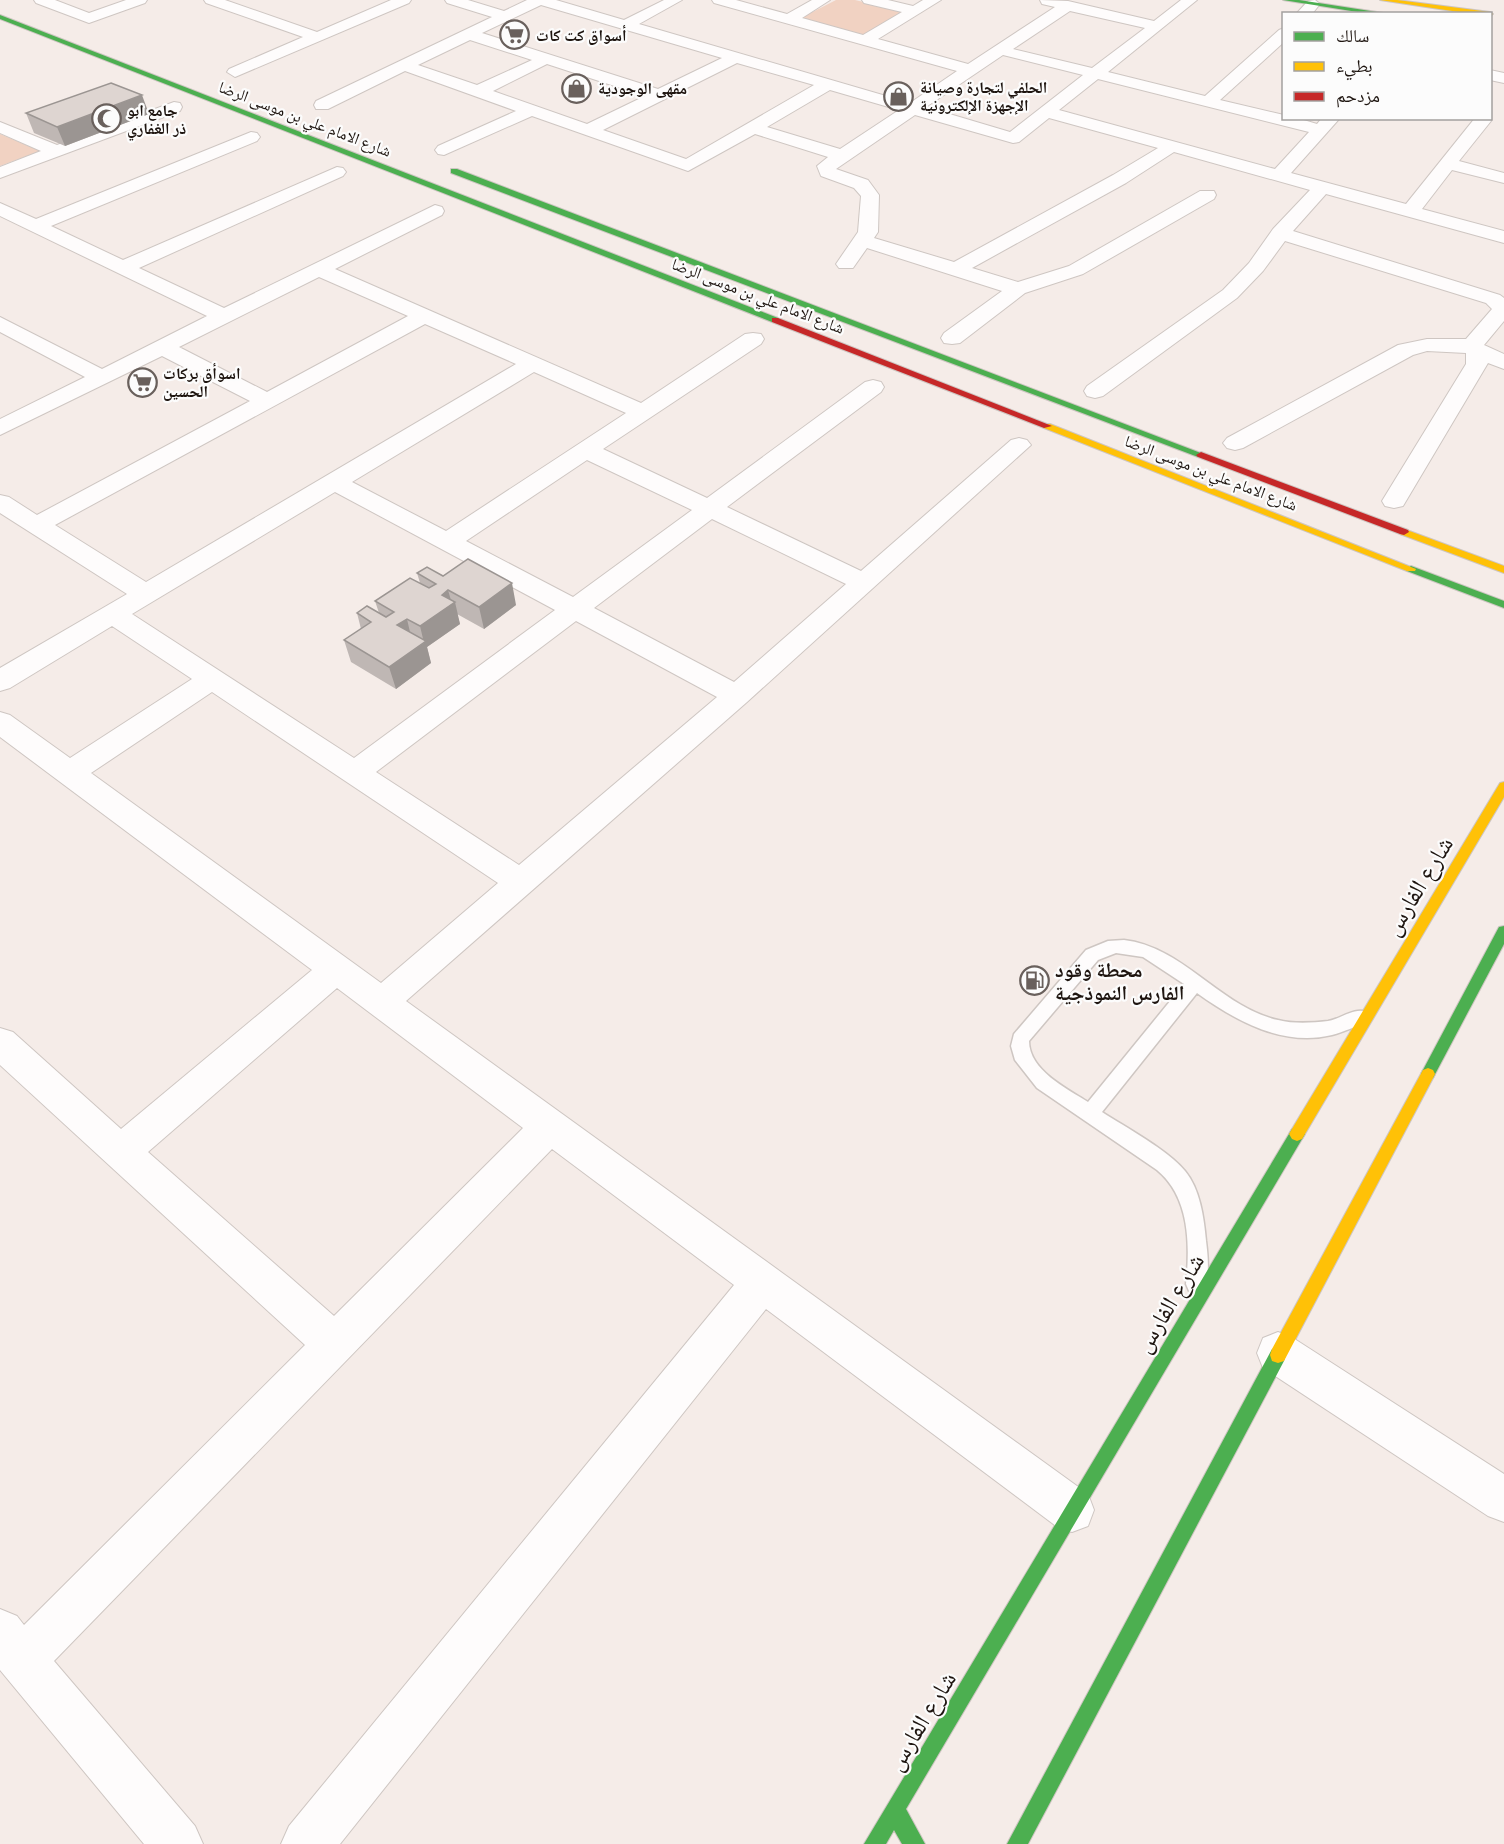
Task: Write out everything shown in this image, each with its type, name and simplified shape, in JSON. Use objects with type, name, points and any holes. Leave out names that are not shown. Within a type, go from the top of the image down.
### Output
[{"type":"main road","points":[[1286,0],[1308,9],[1355,12]]},
{"type":"main road","points":[[1383,0],[1437,3],[1480,12]]},
{"type":"main road","points":[[35,4],[95,34]]},
{"type":"main road","name":"شارع الامام علي بن موسى الرضا","points":[[0,17],[1444,565],[1504,570]]},
{"type":"main road","name":"شارع الامام علي بن موسى الرضا","points":[[442,158],[1444,565],[1504,605]]},
{"type":"main road","name":"شارع الفارس","points":[[874,1844],[1504,786]]},
{"type":"main road","points":[[1017,1844],[1278,1353],[1501,946]]},
{"type":"main road","points":[[896,1808],[905,1831],[915,1844]]},
{"type":"street","points":[[35,4],[89,18],[140,0]]},
{"type":"street","points":[[211,0],[318,37]]},
{"type":"street","points":[[452,0],[505,16]]},
{"type":"street","points":[[322,105],[539,0],[1013,138],[1190,0]]},
{"type":"street","points":[[626,25],[675,0]]},
{"type":"street","points":[[719,0],[971,70]]},
{"type":"street","points":[[790,20],[823,0]]},
{"type":"street","points":[[869,0],[915,11]]},
{"type":"street","points":[[866,40],[934,0]]},
{"type":"street","points":[[1044,0],[1156,26]]},
{"type":"street","points":[[235,72],[318,37],[394,1]]},
{"type":"street","points":[[846,264],[864,241],[870,223],[869,191],[861,184],[830,174],[825,169],[826,166],[1068,5]]},
{"type":"street","points":[[468,34],[660,95]]},
{"type":"street","points":[[824,44],[842,34]]},
{"type":"street","points":[[1208,102],[1282,35]]},
{"type":"street","points":[[1000,50],[1208,102],[1282,116]]},
{"type":"street","points":[[589,130],[736,57]]},
{"type":"street","points":[[478,91],[546,59]]},
{"type":"street","points":[[777,69],[796,59]]},
{"type":"street","points":[[404,65],[688,166],[828,84]]},
{"type":"street","points":[[0,173],[174,107]]},
{"type":"street","points":[[442,158],[531,110]]},
{"type":"street","points":[[1047,112],[1504,237]]},
{"type":"street","points":[[1305,120],[1327,124]]},
{"type":"street","points":[[1410,211],[1482,121]]},
{"type":"street","points":[[1279,175],[1327,124]]},
{"type":"street","points":[[0,127],[57,152]]},
{"type":"street","points":[[753,128],[841,155]]},
{"type":"street","points":[[35,226],[251,138]]},
{"type":"street","points":[[957,269],[1013,235],[1116,182],[1172,146]]},
{"type":"street","points":[[1448,164],[1504,178]]},
{"type":"street","points":[[122,268],[337,172]]},
{"type":"street","points":[[1095,391],[1230,294],[1256,267],[1280,233],[1323,188]]},
{"type":"street","points":[[952,338],[1018,289],[1082,267],[1207,195]]},
{"type":"street","points":[[0,209],[223,316]]},
{"type":"street","points":[[0,428],[435,211]]},
{"type":"street","points":[[1280,233],[1498,302],[1504,308],[1503,311],[1473,347]]},
{"type":"street","points":[[864,241],[1018,289]]},
{"type":"street","points":[[318,269],[642,412]]},
{"type":"street","points":[[37,525],[424,316]]},
{"type":"street","points":[[2,325],[101,377]]},
{"type":"street","points":[[447,542],[753,339]]},
{"type":"street","points":[[1235,442],[1406,350],[1439,344],[1473,347],[1504,362]]},
{"type":"street","points":[[162,347],[267,401]]},
{"type":"street","points":[[1394,501],[1477,364],[1478,357],[1473,347]]},
{"type":"street","points":[[0,681],[532,364]]},
{"type":"street","points":[[354,773],[873,387]]},
{"type":"street","points":[[382,1002],[737,695],[1019,445]]},
{"type":"street","points":[[586,450],[864,582]]},
{"type":"street","points":[[334,482],[737,695]]},
{"type":"street","points":[[0,502],[147,594]]},
{"type":"street","points":[[113,614],[521,882]]},
{"type":"street","points":[[70,773],[212,679]]},
{"type":"street","points":[[0,722],[1072,1510]]},
{"type":"street","points":[[121,1152],[336,969]]},
{"type":"street","points":[[0,1043],[334,1344]]},
{"type":"street","points":[[177,1844],[11,1647],[334,1344],[550,1126]]},
{"type":"street","points":[[307,1844],[762,1282]]},
{"type":"street","points":[[1278,1353],[1504,1500]]},
{"type":"lane","points":[[1192,1308],[1198,1251],[1190,1209],[1180,1180],[1164,1164],[1043,1082],[1031,1070],[1020,1046],[1020,1039],[1092,955],[1112,947],[1144,950],[1256,1021],[1278,1029],[1323,1030],[1368,1014]]},
{"type":"lane","points":[[1089,1114],[1196,982]]},
{"type":"shaded area","points":[[836,0],[855,0],[905,12],[864,36],[799,19]]},
{"type":"shaded area","points":[[0,134],[40,151],[0,166]]},
{"type":"building","points":[[111,83],[142,95],[57,127],[26,113]]},
{"type":"building","points":[[468,559],[512,583],[479,607],[448,590],[442,595],[455,602],[420,626],[407,619],[397,625],[426,641],[389,667],[344,640],[371,622],[357,613],[367,606],[386,617],[394,612],[375,601],[410,578],[429,588],[436,584],[417,573],[427,567],[443,576]]},
{"type":"traffic: fast","points":[[1286,0],[1373,12]]},
{"type":"traffic: fast","points":[[0,17],[775,320]]},
{"type":"traffic: fast","points":[[454,171],[1201,455]]},
{"type":"traffic: fast","points":[[1411,569],[1504,605]]},
{"type":"traffic: fast","points":[[1428,1074],[1504,931]]},
{"type":"traffic: fast","points":[[874,1844],[1297,1134]]},
{"type":"traffic: fast","points":[[1017,1844],[1278,1355]]},
{"type":"traffic: fast","points":[[895,1808],[905,1831],[915,1844]]},
{"type":"traffic: slow","points":[[1383,0],[1475,12]]},
{"type":"traffic: slow","points":[[1047,426],[1411,569]]},
{"type":"traffic: slow","points":[[1404,532],[1504,570]]},
{"type":"traffic: slow","points":[[1297,1134],[1504,786]]},
{"type":"traffic: slow","points":[[1278,1355],[1428,1074]]},
{"type":"traffic: jam","points":[[775,320],[1047,426]]},
{"type":"traffic: jam","points":[[1201,455],[1404,532]]},
{"type":"place","name":"أسواق كت كات","points":[[515,35]]},
{"type":"place","name":"مقهى الوجودية","points":[[577,88]]},
{"type":"place","name":"الحلفي لتجارة وصيانة الإجهزة الإلكترونية","points":[[899,96]]},
{"type":"place","name":"جامع ابو ذر الغفاري","points":[[106,119]]},
{"type":"place","name":"اسوأق بركات الحسين","points":[[142,382]]},
{"type":"place","name":"محطة وقود الفارس النموذجية","points":[[1034,981]]}]
